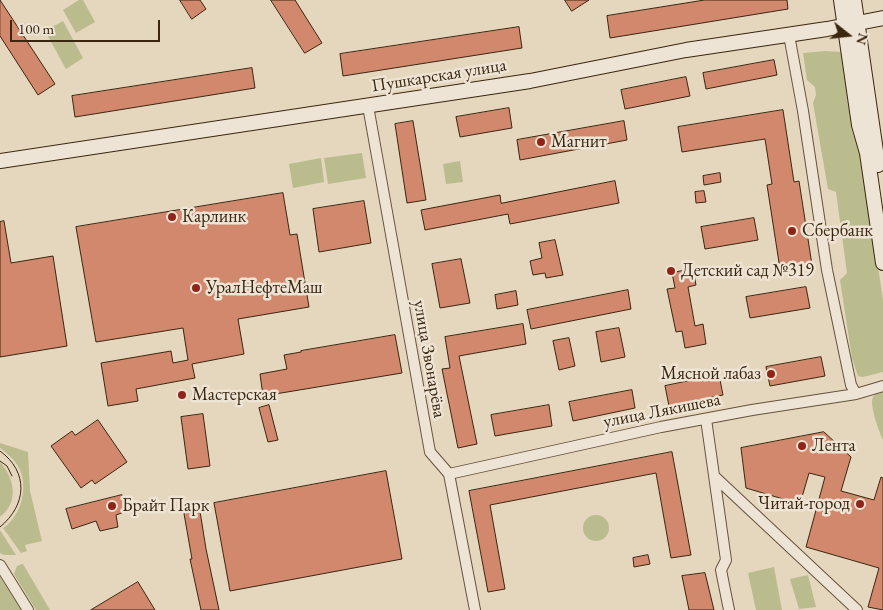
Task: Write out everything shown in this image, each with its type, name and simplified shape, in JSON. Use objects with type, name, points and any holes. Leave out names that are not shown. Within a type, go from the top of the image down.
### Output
[{"type":"main road","points":[[841,0],[850,25],[880,202],[883,263]]},
{"type":"main road","points":[[850,25],[854,0]]},
{"type":"main road","name":"Пушкарская улица","points":[[0,161],[530,81],[686,50],[789,35],[883,18]]},
{"type":"street","points":[[789,35],[803,111],[827,270],[851,385],[856,394]]},
{"type":"street","name":"улица Звонарёва","points":[[368,106],[430,452],[449,474],[475,610]]},
{"type":"street","name":"улица Лякишева","points":[[449,474],[661,427],[752,410],[856,394],[883,386]]},
{"type":"street","points":[[706,419],[726,560],[721,570],[729,610]]},
{"type":"street","points":[[715,477],[857,610]]},
{"type":"street","points":[[0,565],[28,610]]},
{"type":"green space","points":[[79,0],[83,0],[95,22],[76,33],[63,10]]},
{"type":"green space","points":[[63,21],[83,58],[66,69],[45,31]]},
{"type":"green space","points":[[841,52],[852,131],[862,161],[883,300],[883,372],[863,377],[858,376],[852,358],[840,280],[847,273],[836,192],[828,189],[813,103],[816,95],[815,87],[807,80],[803,53]]},
{"type":"green space","points":[[362,153],[366,178],[328,184],[324,158]]},
{"type":"green space","points":[[321,158],[324,182],[293,188],[289,164]]},
{"type":"green space","points":[[460,161],[463,182],[446,184],[443,164]]},
{"type":"green space","points":[[883,390],[883,440],[875,418],[872,401],[875,394]]},
{"type":"green space","points":[[0,443],[28,452],[30,491],[42,541],[25,545],[27,551],[21,553],[3,528],[14,517],[22,501],[22,475],[15,462],[0,448]]},
{"type":"green space","points":[[0,462],[9,475],[13,490],[10,505],[0,517]]},
{"type":"green space","points":[[596,515],[605,519],[609,528],[605,537],[596,541],[587,537],[583,528],[587,519]]},
{"type":"green space","points":[[0,530],[16,555],[0,553]]},
{"type":"green space","points":[[23,564],[50,610],[36,610],[14,574],[17,566]]},
{"type":"green space","points":[[774,567],[782,610],[756,610],[748,573]]},
{"type":"green space","points":[[808,575],[816,607],[799,609],[790,579]]},
{"type":"green space","points":[[0,576],[21,610],[0,610]]},
{"type":"building","points":[[0,0],[55,84],[38,95],[0,36]]},
{"type":"building","points":[[180,0],[200,0],[206,9],[192,19]]},
{"type":"building","points":[[271,0],[295,0],[322,43],[305,53]]},
{"type":"building","points":[[565,0],[589,0],[572,11]]},
{"type":"building","points":[[705,0],[787,0],[788,9],[610,38],[607,16]]},
{"type":"building","points":[[519,27],[522,48],[343,76],[340,54]]},
{"type":"building","points":[[774,60],[777,75],[706,89],[703,73]]},
{"type":"building","points":[[252,68],[255,88],[75,117],[72,96]]},
{"type":"building","points":[[686,77],[690,96],[625,109],[621,90]]},
{"type":"building","points":[[509,108],[512,128],[460,137],[456,117]]},
{"type":"building","points":[[783,110],[794,182],[799,181],[812,265],[780,269],[767,185],[772,184],[765,139],[682,152],[678,127]]},
{"type":"building","points":[[413,121],[426,200],[407,203],[395,124]]},
{"type":"building","points":[[624,121],[627,140],[520,160],[517,140]]},
{"type":"building","points":[[720,173],[721,182],[704,185],[703,176]]},
{"type":"building","points":[[615,181],[619,203],[510,224],[508,214],[425,230],[421,210],[500,195],[501,203]]},
{"type":"building","points":[[704,191],[706,202],[696,203],[695,192]]},
{"type":"building","points":[[283,193],[290,235],[297,234],[309,307],[238,319],[244,354],[192,364],[195,378],[136,389],[138,401],[108,406],[101,363],[171,351],[173,363],[188,360],[183,328],[96,342],[76,227]]},
{"type":"building","points":[[364,201],[371,243],[319,252],[313,209]]},
{"type":"building","points":[[754,218],[758,240],[705,249],[701,227]]},
{"type":"building","points":[[4,221],[11,263],[53,256],[67,346],[0,357],[0,222]]},
{"type":"building","points":[[555,240],[563,275],[546,278],[545,273],[533,275],[530,261],[542,258],[539,243]]},
{"type":"building","points":[[461,259],[470,303],[440,308],[432,264]]},
{"type":"building","points":[[693,269],[696,285],[688,287],[695,326],[703,324],[706,344],[685,348],[682,331],[676,332],[667,289],[675,288],[672,273]]},
{"type":"building","points":[[806,287],[810,308],[750,318],[746,297]]},
{"type":"building","points":[[628,290],[631,309],[531,329],[527,310]]},
{"type":"building","points":[[516,291],[518,305],[497,309],[495,295]]},
{"type":"building","points":[[523,324],[526,344],[459,356],[477,444],[458,448],[442,369],[450,368],[445,337]]},
{"type":"building","points":[[619,328],[625,357],[601,362],[596,332]]},
{"type":"building","points":[[395,335],[402,373],[263,396],[260,374],[287,369],[284,355]]},
{"type":"building","points":[[569,338],[575,366],[559,370],[553,341]]},
{"type":"building","points":[[821,357],[825,376],[770,386],[766,367]]},
{"type":"building","points":[[719,375],[723,395],[669,406],[665,386]]},
{"type":"building","points":[[632,390],[635,408],[573,421],[569,402]]},
{"type":"building","points":[[269,405],[278,440],[268,442],[259,408]]},
{"type":"building","points":[[549,405],[552,426],[495,436],[491,415]]},
{"type":"building","points":[[203,414],[210,466],[188,469],[181,417]]},
{"type":"building","points":[[98,420],[127,462],[95,484],[92,480],[81,488],[51,446],[72,431],[75,435]]},
{"type":"building","points":[[824,432],[851,457],[841,491],[874,500],[881,477],[883,478],[883,610],[868,607],[879,568],[806,547],[825,477],[809,473],[800,504],[746,488],[741,448]]},
{"type":"building","points":[[672,452],[691,555],[671,558],[656,473],[490,505],[505,589],[488,592],[469,491]]},
{"type":"building","points":[[386,471],[402,559],[230,591],[214,503]]},
{"type":"building","points":[[122,495],[127,511],[116,515],[118,527],[100,531],[96,521],[72,529],[66,509]]},
{"type":"building","points":[[199,505],[219,610],[201,610],[190,559],[192,559],[183,508]]},
{"type":"building","points":[[648,555],[650,564],[634,567],[633,558]]},
{"type":"building","points":[[705,573],[714,610],[689,610],[682,576]]},
{"type":"building","points":[[138,582],[155,610],[91,610]]},
{"type":"tram line","points":[[0,451],[16,469],[20,478],[21,489],[20,499],[15,509],[0,527]]},
{"type":"tram line","points":[[0,461],[7,466],[12,476]]},
{"type":"place","name":"Магнит","points":[[541,142]]},
{"type":"place","name":"Карлинк","points":[[172,217]]},
{"type":"place","name":"Сбербанк","points":[[792,231]]},
{"type":"place","name":"Детский сад №319","points":[[671,271]]},
{"type":"place","name":"УралНефтеМаш","points":[[196,288]]},
{"type":"place","name":"Мясной лабаз","points":[[771,374]]},
{"type":"place","name":"Мастерская","points":[[182,395]]},
{"type":"place","name":"Лента","points":[[802,446]]},
{"type":"place","name":"Читай-город","points":[[860,504]]},
{"type":"place","name":"Брайт Парк","points":[[112,506]]}]
